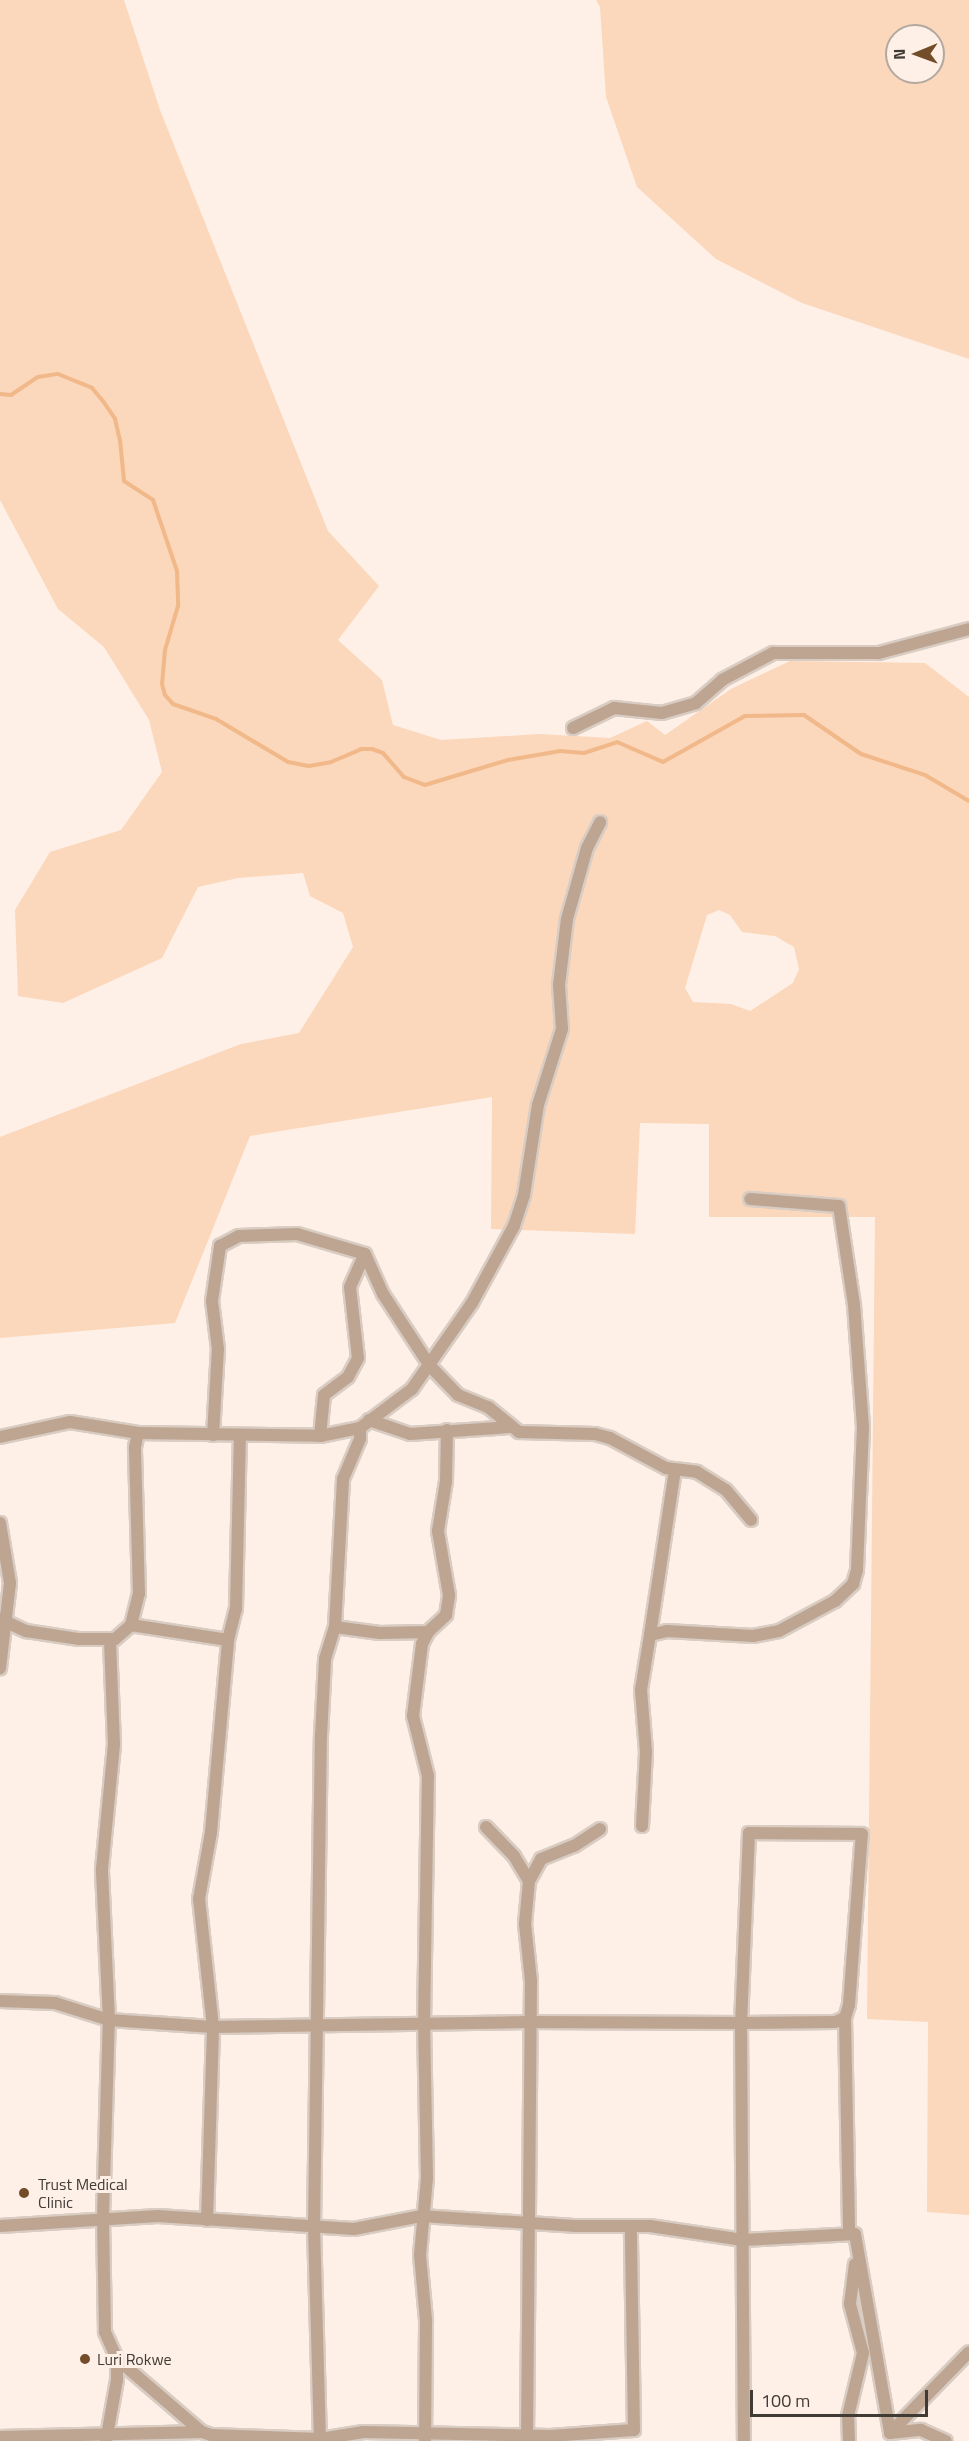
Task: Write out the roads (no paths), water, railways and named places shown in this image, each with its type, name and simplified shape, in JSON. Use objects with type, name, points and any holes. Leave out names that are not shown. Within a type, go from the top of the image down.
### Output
[{"type":"street","points":[[573,728],[614,708],[662,713],[696,703],[722,680],[773,653],[879,653],[969,629]]},
{"type":"street","points":[[0,1437],[70,1422],[138,1433],[320,1436],[364,1424],[412,1389],[430,1366],[504,1245],[524,1195],[538,1105],[562,1029],[560,985],[567,919],[587,848],[600,822]]},
{"type":"street","points":[[650,1635],[667,1631],[753,1636],[779,1631],[835,1601],[853,1584],[856,1570],[862,1427],[854,1305],[839,1206],[750,1199]]},
{"type":"street","points":[[213,1435],[218,1349],[212,1301],[218,1251],[223,1242],[239,1236],[297,1234],[365,1254]]},
{"type":"street","points":[[365,1254],[382,1294],[430,1366],[458,1395],[488,1407],[509,1427],[519,1432],[610,1438],[675,1470],[697,1472],[712,1480],[751,1520]]},
{"type":"street","points":[[320,1436],[324,1395],[348,1377],[358,1359],[350,1287],[365,1254]]},
{"type":"street","points":[[364,1424],[410,1434],[509,1427]]},
{"type":"street","points":[[320,2440],[314,2229],[320,2027],[321,1736],[326,1659],[335,1627],[343,1479],[364,1424]]},
{"type":"street","points":[[425,2436],[421,2216],[427,2178],[424,2025],[428,1776],[413,1716],[422,1644],[428,1632],[446,1614],[449,1604],[438,1531],[446,1481],[447,1431]]},
{"type":"street","points":[[3,1619],[26,1631],[79,1639],[110,1639],[121,1636],[131,1625],[139,1594],[135,1447],[138,1433]]},
{"type":"street","points":[[207,2220],[213,2027],[199,1899],[211,1832],[228,1640],[238,1582],[240,1436]]},
{"type":"street","points":[[642,1826],[646,1752],[641,1690],[675,1470]]},
{"type":"street","points":[[0,1523],[10,1583],[3,1619],[0,1668]]},
{"type":"street","points":[[131,1625],[228,1640]]},
{"type":"street","points":[[335,1627],[380,1633],[428,1632]]},
{"type":"street","points":[[2,1651],[26,1631]]},
{"type":"street","points":[[110,1639],[114,1745],[102,1869],[109,2020],[103,2217],[105,2332],[117,2359],[208,2436]]},
{"type":"street","points":[[486,1827],[514,1856],[529,1881]]},
{"type":"street","points":[[527,2437],[528,2022],[531,1981],[525,1924],[529,1881],[541,1859],[574,1846],[600,1829]]},
{"type":"street","points":[[744,2441],[741,2023],[749,1833],[862,1834],[852,1977],[845,2018],[852,2233],[850,2304],[863,2353],[848,2416],[849,2441]]},
{"type":"street","points":[[0,2001],[55,2003],[109,2020],[213,2027],[528,2022],[835,2022],[845,2018]]},
{"type":"street","points":[[0,2226],[103,2217],[207,2220],[314,2229],[354,2229],[421,2216],[631,2228],[650,2226],[743,2240],[852,2233]]},
{"type":"street","points":[[0,2437],[208,2436],[320,2440],[363,2432],[425,2436],[552,2438],[634,2430],[631,2228]]},
{"type":"street","points":[[852,2233],[890,2433]]},
{"type":"street","points":[[890,2433],[969,2352]]},
{"type":"street","points":[[107,2437],[117,2359]]},
{"type":"street","points":[[890,2433],[921,2430],[946,2441]]},
{"type":"waterway","points":[[0,394],[11,395],[38,377],[58,374],[92,388],[103,401],[115,419],[120,440],[124,481],[153,500],[177,571],[178,606],[165,650],[162,684],[165,695],[173,704],[216,719],[288,762],[309,766],[331,762],[361,749],[372,749],[383,753],[404,777],[425,785],[508,760],[560,751],[584,753],[617,742],[663,762],[745,716],[804,715],[861,754],[925,775],[969,801]]},
{"type":"place","name":"Trust Medical Clinic","points":[[24,2193]]},
{"type":"place","name":"Luri Rokwe","points":[[85,2359]]}]
